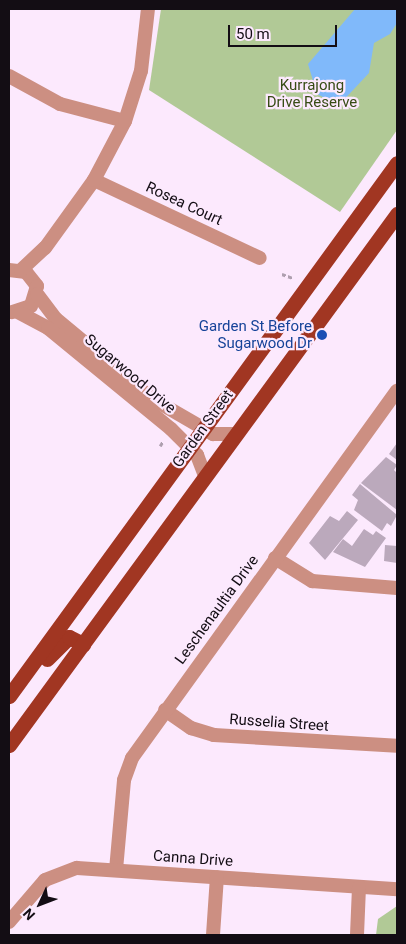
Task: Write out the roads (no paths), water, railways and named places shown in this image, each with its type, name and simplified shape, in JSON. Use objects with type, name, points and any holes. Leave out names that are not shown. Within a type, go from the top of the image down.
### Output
[{"type":"main road","name":"Garden Street","points":[[9,696],[397,163]]},
{"type":"main road","name":"Garden Street","points":[[9,746],[397,214]]},
{"type":"main road","points":[[9,701],[64,640],[73,637],[83,644]]},
{"type":"street","points":[[12,312],[31,306],[37,294],[34,279],[45,248],[94,180],[125,121],[141,70],[148,9]]},
{"type":"street","points":[[9,76],[60,104],[125,121]]},
{"type":"street","name":"Rosea Court","points":[[94,180],[260,258]]},
{"type":"street","points":[[34,279],[15,270],[45,248]]},
{"type":"street","name":"Sugarwood Drive","points":[[37,294],[56,319],[126,380],[203,429],[214,434],[236,434]]},
{"type":"street","name":"Sugarwood Drive","points":[[12,312],[48,328],[109,376],[190,448],[205,476]]},
{"type":"street","name":"Leschenaultia Drive","points":[[116,870],[128,768],[165,710],[397,392]]},
{"type":"street","points":[[275,558],[312,581],[397,588]]},
{"type":"street","name":"Russelia Street","points":[[165,710],[197,731],[214,735],[397,746]]},
{"type":"street","name":"Canna Drive","points":[[9,922],[32,890],[56,874],[77,868],[397,889]]},
{"type":"street","points":[[213,935],[217,877]]},
{"type":"street","points":[[356,935],[359,887]]},
{"type":"water","points":[[355,9],[397,9],[397,23],[390,34],[374,43],[369,73],[339,105],[317,94],[308,64]]},
{"type":"place","name":"Garden St Before Sugarwood Dr","points":[[322,335]]},
{"type":"park label","name":"Kurrajong Drive Reserve","points":[[312,94]]}]
